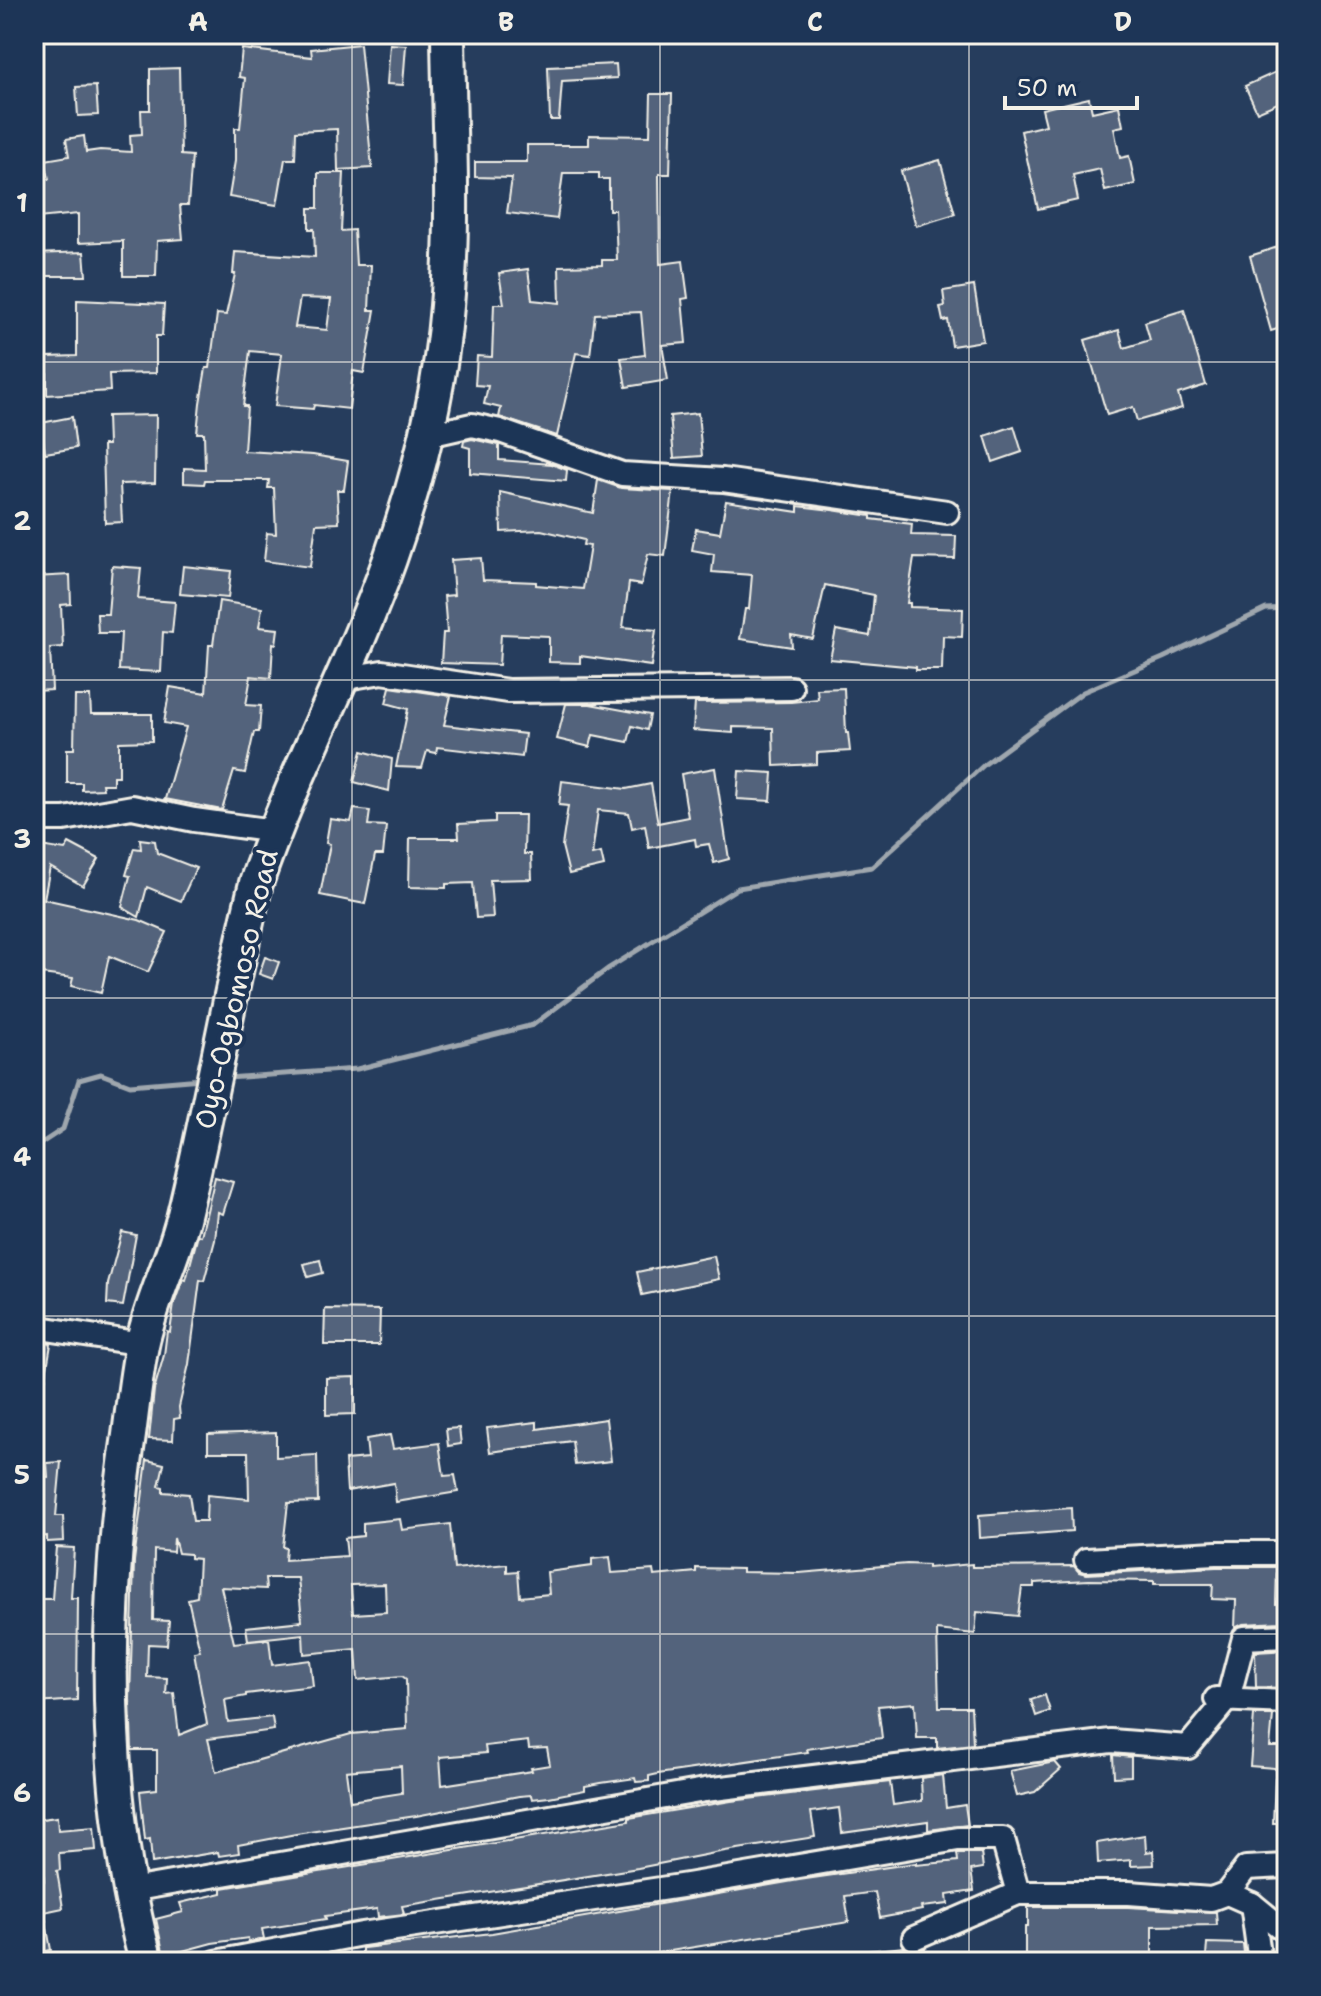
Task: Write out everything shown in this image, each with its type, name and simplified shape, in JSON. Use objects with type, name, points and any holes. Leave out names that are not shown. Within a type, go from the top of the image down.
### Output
[{"type":"highway","name":"Oyo-Ogbomoso Road","points":[[146,1962],[122,1845],[113,1763],[109,1670],[122,1478],[142,1344],[182,1221],[256,883],[274,831],[391,557],[438,379],[447,307],[451,224],[448,34]]},
{"type":"street","points":[[424,436],[472,425],[500,431],[622,474],[723,480],[947,512]]},
{"type":"street","points":[[341,679],[382,672],[508,691],[791,688]]},
{"type":"street","points":[[34,819],[64,819],[132,807],[194,820],[274,831]]},
{"type":"street","points":[[34,1327],[142,1344]]},
{"type":"street","points":[[1086,1560],[1186,1554],[1287,1553]]},
{"type":"street","points":[[131,1890],[705,1790],[1111,1741],[1188,1747],[1221,1699],[1244,1638],[1287,1636]]},
{"type":"street","points":[[1221,1699],[1287,1702]]},
{"type":"street","points":[[216,1962],[362,1934],[687,1885],[958,1839],[1003,1839],[1018,1893]]},
{"type":"street","points":[[914,1938],[1018,1893],[1129,1893],[1211,1899],[1227,1893],[1246,1868],[1287,1866]]},
{"type":"street","points":[[1227,1893],[1252,1904],[1287,1930]]},
{"type":"street","points":[[1252,1904],[1260,1962]]},
{"type":"building","points":[[360,44],[372,168],[338,170],[337,129],[296,131],[295,159],[285,159],[277,205],[229,197],[235,161],[235,128],[240,128],[245,78],[239,77],[242,49],[312,57],[311,49]]},
{"type":"building","points":[[390,44],[406,45],[403,85],[387,84]]},
{"type":"building","points":[[616,64],[617,78],[562,81],[559,120],[550,120],[548,67]]},
{"type":"building","points":[[179,68],[181,155],[192,156],[188,205],[180,205],[183,239],[157,241],[156,276],[123,276],[123,241],[78,243],[78,214],[38,218],[34,180],[49,179],[45,160],[69,156],[66,139],[84,136],[86,152],[131,152],[130,135],[142,134],[141,110],[150,110],[150,69]]},
{"type":"building","points":[[1276,72],[1287,99],[1257,112],[1245,86]]},
{"type":"building","points":[[96,86],[98,115],[78,116],[76,87]]},
{"type":"building","points":[[651,94],[672,94],[670,174],[659,174],[660,264],[683,261],[688,298],[682,299],[686,343],[662,345],[668,380],[626,387],[621,358],[645,355],[641,312],[595,314],[590,355],[576,353],[557,436],[499,417],[501,408],[484,404],[488,386],[475,385],[477,356],[492,357],[494,304],[504,304],[499,273],[528,269],[532,300],[560,303],[559,266],[602,265],[602,260],[617,260],[615,210],[609,210],[609,179],[599,179],[599,173],[563,173],[557,219],[507,213],[512,178],[475,177],[475,162],[527,162],[527,145],[589,145],[589,135],[650,136]]},
{"type":"building","points":[[1089,98],[1092,112],[1119,106],[1123,126],[1114,128],[1120,158],[1129,156],[1135,184],[1105,191],[1100,169],[1073,175],[1078,200],[1038,209],[1021,131],[1046,125],[1042,109]]},
{"type":"building","points":[[940,160],[955,214],[916,226],[901,171]]},
{"type":"building","points":[[318,173],[344,173],[341,231],[354,230],[356,265],[371,265],[369,310],[375,310],[364,373],[353,371],[349,409],[314,405],[313,409],[275,406],[282,354],[250,351],[243,406],[247,406],[244,451],[313,455],[348,461],[344,490],[337,490],[339,523],[316,524],[310,567],[264,561],[267,533],[276,534],[274,488],[268,488],[269,480],[184,483],[184,468],[205,469],[204,433],[197,433],[200,403],[206,368],[210,368],[217,314],[226,315],[235,274],[235,252],[315,257],[314,229],[309,229],[309,208],[318,208]],"holes":[[[300,298],[331,299],[327,330],[295,327]]]},
{"type":"building","points":[[1287,244],[1287,326],[1271,331],[1250,256]]},
{"type":"building","points":[[84,252],[86,276],[36,276],[35,254]]},
{"type":"building","points":[[974,286],[983,341],[952,346],[948,320],[943,321],[940,307],[945,306],[943,291]]},
{"type":"building","points":[[77,300],[164,304],[162,336],[156,336],[156,373],[109,374],[110,391],[47,395],[47,357],[77,356]]},
{"type":"building","points":[[1184,310],[1206,385],[1178,394],[1182,408],[1137,421],[1133,407],[1107,415],[1085,340],[1119,330],[1124,348],[1150,340],[1145,322]]},
{"type":"building","points":[[698,413],[702,456],[674,458],[670,416]]},
{"type":"building","points":[[156,415],[155,483],[120,484],[122,522],[105,523],[103,445],[108,445],[107,416]]},
{"type":"building","points":[[72,417],[76,448],[45,453],[41,423]]},
{"type":"building","points":[[1014,426],[1022,452],[993,462],[985,436]]},
{"type":"building","points":[[472,439],[499,445],[499,460],[552,464],[567,470],[566,481],[470,473],[470,448],[463,446],[464,441]]},
{"type":"building","points":[[598,480],[621,488],[673,491],[665,556],[648,554],[641,585],[629,583],[623,627],[656,630],[651,666],[580,656],[580,663],[549,662],[549,636],[501,634],[499,665],[441,663],[443,633],[447,633],[444,596],[454,595],[451,560],[481,558],[483,580],[536,582],[536,585],[583,589],[590,546],[583,545],[584,540],[541,530],[501,532],[500,492],[593,513]]},
{"type":"building","points":[[726,501],[798,512],[798,506],[832,510],[912,524],[911,535],[956,536],[955,559],[914,558],[907,603],[910,607],[963,609],[962,637],[943,636],[942,670],[916,670],[916,667],[830,659],[836,630],[870,636],[874,595],[825,585],[813,639],[791,635],[792,647],[740,639],[745,609],[749,609],[752,575],[712,572],[714,554],[692,550],[696,529],[720,533]]},
{"type":"building","points":[[112,566],[141,568],[138,599],[175,602],[172,633],[163,632],[161,672],[119,670],[121,633],[98,633],[97,614],[108,614]]},
{"type":"building","points":[[183,566],[231,571],[228,598],[180,594]]},
{"type":"building","points":[[70,575],[71,604],[61,605],[63,647],[50,648],[52,690],[34,691],[34,577]]},
{"type":"building","points":[[219,601],[262,608],[259,627],[278,629],[276,644],[273,643],[271,678],[251,676],[246,705],[261,706],[259,732],[254,732],[245,773],[234,771],[222,810],[165,799],[186,727],[164,723],[170,687],[206,693],[209,645],[213,645]]},
{"type":"building","points":[[390,687],[451,696],[444,725],[525,734],[522,757],[437,747],[436,753],[427,751],[422,768],[396,767],[408,709],[386,703]]},
{"type":"building","points":[[844,688],[850,751],[817,753],[817,764],[774,766],[773,728],[733,727],[733,733],[693,730],[695,703],[791,702],[818,699],[817,689]]},
{"type":"building","points":[[75,696],[90,696],[91,714],[152,714],[152,741],[119,742],[119,776],[113,776],[113,784],[102,784],[103,789],[82,790],[82,783],[67,783],[67,749],[74,749]]},
{"type":"building","points":[[566,704],[590,704],[650,715],[647,730],[632,726],[628,742],[593,735],[590,747],[557,739]]},
{"type":"building","points":[[362,751],[392,759],[389,791],[354,782]]},
{"type":"building","points":[[715,768],[729,859],[714,863],[709,844],[696,846],[695,839],[649,848],[645,825],[632,828],[629,813],[598,810],[592,855],[601,853],[604,866],[569,874],[562,846],[568,806],[559,805],[562,781],[626,789],[651,784],[658,823],[688,817],[681,774]]},
{"type":"building","points":[[739,771],[773,773],[771,801],[737,799]]},
{"type":"building","points":[[354,809],[370,811],[368,825],[386,826],[383,855],[375,855],[365,904],[320,895],[330,844],[326,843],[330,819],[351,822]]},
{"type":"building","points":[[495,815],[525,815],[524,854],[531,854],[532,879],[490,880],[493,917],[476,918],[473,883],[446,884],[446,888],[409,887],[410,838],[459,838],[458,824],[495,822]]},
{"type":"building","points":[[140,839],[155,841],[157,853],[196,868],[181,901],[147,887],[139,917],[122,907],[130,876],[126,875],[134,848],[141,849]]},
{"type":"building","points":[[69,843],[99,859],[83,886],[50,867],[44,899],[139,920],[167,932],[148,972],[109,956],[101,993],[71,986],[73,978],[34,973],[34,845],[65,850]]},
{"type":"building","points":[[265,957],[279,962],[273,979],[259,974]]},
{"type":"building","points":[[215,1177],[233,1182],[223,1214],[218,1212],[215,1240],[204,1281],[200,1280],[189,1364],[179,1407],[180,1418],[174,1419],[173,1440],[149,1439],[154,1390],[167,1331],[170,1332],[174,1304],[183,1279],[186,1280],[198,1235],[201,1236]]},
{"type":"building","points":[[122,1232],[136,1235],[123,1306],[107,1304],[108,1284]]},
{"type":"building","points":[[714,1256],[719,1279],[642,1295],[637,1272]]},
{"type":"building","points":[[320,1260],[323,1273],[308,1277],[304,1264]]},
{"type":"building","points":[[325,1309],[380,1310],[379,1345],[324,1345]]},
{"type":"building","points":[[34,1341],[51,1344],[42,1398],[34,1398]]},
{"type":"building","points":[[355,1377],[355,1414],[326,1415],[326,1378]]},
{"type":"building","points":[[606,1419],[611,1461],[575,1465],[572,1441],[490,1452],[487,1428],[537,1422],[537,1429]]},
{"type":"building","points":[[459,1428],[461,1444],[448,1446],[446,1429]]},
{"type":"building","points":[[276,1432],[276,1457],[317,1455],[318,1502],[288,1503],[283,1547],[286,1548],[285,1560],[347,1556],[345,1538],[363,1536],[363,1523],[400,1519],[402,1530],[450,1524],[454,1569],[507,1564],[507,1572],[518,1571],[520,1597],[549,1594],[547,1572],[592,1566],[592,1559],[610,1557],[612,1573],[653,1570],[654,1576],[696,1572],[696,1568],[799,1573],[907,1564],[928,1565],[928,1568],[972,1564],[972,1567],[1074,1566],[1079,1572],[1087,1574],[1277,1567],[1276,1604],[1282,1604],[1281,1622],[1243,1624],[1235,1628],[1236,1600],[1212,1599],[1213,1584],[1089,1580],[1034,1583],[1034,1587],[1022,1587],[1018,1616],[977,1612],[975,1634],[937,1630],[939,1707],[971,1707],[973,1744],[937,1748],[937,1738],[917,1738],[915,1703],[878,1706],[882,1738],[658,1774],[649,1776],[649,1781],[636,1782],[635,1778],[601,1783],[585,1786],[585,1790],[549,1797],[532,1799],[531,1795],[519,1796],[416,1816],[296,1834],[238,1845],[239,1853],[219,1856],[218,1852],[152,1863],[150,1839],[145,1840],[140,1791],[157,1789],[157,1750],[132,1750],[130,1699],[134,1561],[147,1460],[164,1464],[159,1486],[163,1487],[163,1492],[189,1494],[193,1521],[206,1521],[207,1495],[249,1499],[248,1452],[208,1452],[208,1434]],"holes":[[[174,1538],[178,1553],[199,1559],[197,1597],[188,1599],[200,1651],[194,1652],[207,1724],[179,1735],[174,1693],[166,1694],[167,1678],[147,1677],[148,1644],[167,1645],[169,1621],[153,1620],[154,1550],[173,1552]],[[265,1578],[298,1578],[302,1621],[246,1627],[248,1640],[303,1634],[304,1654],[356,1649],[358,1680],[402,1676],[406,1679],[407,1729],[351,1734],[216,1772],[208,1739],[274,1730],[272,1717],[228,1722],[225,1700],[246,1694],[313,1686],[310,1660],[272,1665],[269,1639],[234,1643],[221,1587],[266,1589]],[[385,1584],[386,1612],[353,1614],[351,1585]],[[528,1741],[529,1749],[547,1748],[550,1765],[531,1768],[532,1771],[442,1785],[440,1757],[486,1753],[485,1746]],[[401,1766],[402,1793],[350,1801],[346,1771]]]},
{"type":"building","points":[[390,1435],[393,1449],[439,1443],[444,1476],[455,1475],[458,1492],[396,1502],[394,1483],[347,1491],[345,1460],[368,1458],[366,1439]]},
{"type":"building","points":[[61,1462],[56,1516],[63,1516],[64,1541],[47,1542],[47,1536],[34,1537],[34,1476],[48,1477],[47,1463]]},
{"type":"building","points":[[1071,1508],[1072,1531],[980,1538],[979,1515]]},
{"type":"building","points":[[56,1547],[74,1548],[71,1598],[78,1598],[77,1700],[37,1703],[34,1686],[36,1599],[52,1599]]},
{"type":"building","points":[[1287,1650],[1287,1688],[1256,1687],[1255,1652]]},
{"type":"building","points":[[1045,1695],[1050,1711],[1036,1716],[1031,1700]]},
{"type":"building","points":[[1254,1715],[1273,1715],[1270,1747],[1287,1747],[1287,1769],[1250,1766]]},
{"type":"building","points":[[1113,1755],[1131,1757],[1131,1776],[1114,1777]]},
{"type":"building","points":[[1055,1762],[1061,1769],[1035,1792],[1017,1796],[1010,1771]]},
{"type":"building","points":[[943,1775],[946,1808],[965,1805],[968,1825],[928,1830],[928,1821],[842,1833],[839,1808],[811,1812],[815,1837],[402,1906],[404,1914],[378,1917],[377,1909],[325,1916],[326,1919],[262,1929],[264,1939],[212,1943],[164,1956],[156,1919],[183,1912],[180,1903],[222,1893],[222,1888],[629,1821],[629,1818],[731,1801],[890,1782],[893,1805],[922,1801],[921,1778]]},
{"type":"building","points":[[1275,1778],[1287,1779],[1287,1823],[1273,1823]]},
{"type":"building","points":[[57,1817],[58,1830],[94,1827],[96,1850],[59,1853],[60,1870],[57,1871],[63,1908],[44,1912],[51,1950],[34,1953],[34,1883],[44,1881],[39,1835],[34,1836],[34,1820]]},
{"type":"building","points":[[1145,1835],[1146,1852],[1153,1851],[1154,1865],[1131,1866],[1131,1860],[1098,1863],[1097,1843]]},
{"type":"building","points":[[957,1853],[981,1853],[983,1868],[971,1870],[974,1891],[947,1895],[948,1904],[921,1907],[922,1910],[880,1918],[875,1892],[845,1896],[849,1922],[603,1962],[362,1962],[362,1948],[492,1933],[799,1880],[916,1863],[958,1861]]},
{"type":"building","points":[[1028,1907],[1128,1907],[1216,1912],[1217,1925],[1152,1926],[1152,1957],[1116,1958],[1116,1962],[1025,1962]]},
{"type":"building","points":[[1207,1943],[1243,1944],[1245,1962],[1216,1962],[1216,1958],[1206,1957]]},
{"type":"building","points":[[904,1947],[913,1952],[925,1949],[926,1962],[860,1962],[859,1952]]},
{"type":"waterway","points":[[227,1078],[357,1069],[533,1025],[609,968],[738,888],[872,867],[985,764],[1083,692],[1266,609],[1287,608]]},
{"type":"waterway","points":[[34,1148],[63,1129],[79,1080],[101,1074],[130,1085],[201,1079]]}]
